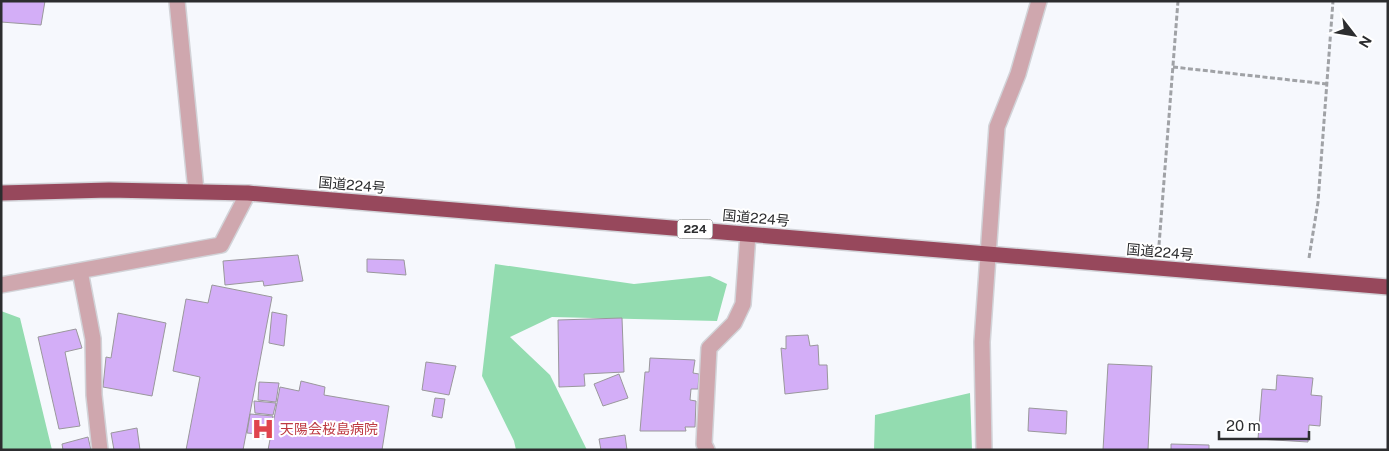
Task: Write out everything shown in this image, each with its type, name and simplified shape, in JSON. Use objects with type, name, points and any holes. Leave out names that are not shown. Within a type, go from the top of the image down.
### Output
[{"type":"highway","name":"国道224号","points":[[1,193],[109,190],[248,193],[1388,287]]},
{"type":"street","points":[[177,1],[196,192]]},
{"type":"street","points":[[984,450],[982,342],[990,253],[997,126],[1018,74],[1039,1]]},
{"type":"street","points":[[1,285],[221,245],[248,193]]},
{"type":"street","points":[[707,450],[704,444],[709,348],[734,323],[743,304],[748,234]]},
{"type":"street","points":[[80,270],[93,339],[94,395],[100,450]]},
{"type":"path","points":[[1157,268],[1178,1]]},
{"type":"path","points":[[1305,281],[1318,202],[1333,1]]},
{"type":"path","points":[[1173,66],[1327,84]]},
{"type":"green space","points":[[495,264],[634,284],[710,276],[727,284],[717,321],[552,317],[510,337],[550,375],[587,450],[516,450],[514,441],[482,376]]},
{"type":"green space","points":[[1,311],[20,318],[52,450],[1,450]]},
{"type":"green space","points":[[970,393],[972,450],[874,450],[875,415]]},
{"type":"building","points":[[1,1],[45,1],[41,25],[1,22]]},
{"type":"building","points":[[298,255],[303,281],[264,286],[263,281],[225,285],[223,261]]},
{"type":"building","points":[[367,259],[404,260],[406,275],[367,272]]},
{"type":"building","points":[[212,285],[272,297],[243,450],[186,450],[200,377],[173,371],[186,299],[208,303]]},
{"type":"building","points":[[272,312],[287,315],[284,346],[269,343]]},
{"type":"building","points":[[118,313],[166,323],[152,396],[103,387],[106,357],[111,358]]},
{"type":"building","points":[[622,318],[624,372],[584,374],[585,386],[559,387],[558,320]]},
{"type":"building","points":[[76,329],[82,348],[65,352],[80,426],[59,429],[38,337]]},
{"type":"building","points":[[808,335],[810,346],[818,345],[819,365],[827,365],[828,389],[785,394],[781,348],[786,349],[786,336]]},
{"type":"building","points":[[650,358],[695,360],[693,373],[699,374],[698,389],[691,389],[690,400],[696,401],[695,427],[685,427],[686,431],[640,431],[645,372],[649,372]]},
{"type":"building","points":[[426,362],[456,366],[449,395],[422,390]]},
{"type":"building","points":[[1108,364],[1152,366],[1148,450],[1103,450]]},
{"type":"building","points":[[619,374],[628,398],[603,406],[594,384]]},
{"type":"building","points":[[1277,375],[1313,378],[1311,395],[1322,396],[1320,426],[1309,425],[1308,442],[1258,439],[1262,389],[1276,390]]},
{"type":"building","points":[[301,381],[325,387],[324,395],[389,406],[382,450],[268,450],[280,387],[299,391]]},
{"type":"building","points":[[259,382],[279,383],[276,402],[258,400]]},
{"type":"building","points":[[435,398],[445,399],[442,418],[432,416]]},
{"type":"building","points":[[254,401],[276,403],[273,415],[255,413]]},
{"type":"building","points":[[1029,408],[1067,411],[1066,434],[1028,431]]},
{"type":"building","points":[[250,414],[273,416],[270,435],[247,433]]},
{"type":"building","points":[[137,428],[140,450],[114,450],[111,433]]},
{"type":"building","points":[[625,435],[627,450],[601,450],[599,439]]},
{"type":"building","points":[[88,437],[91,450],[63,450],[62,444]]},
{"type":"building","points":[[1171,444],[1209,445],[1209,450],[1171,450]]},
{"type":"place","name":"天陽会桜島病院","points":[[263,429]]}]
